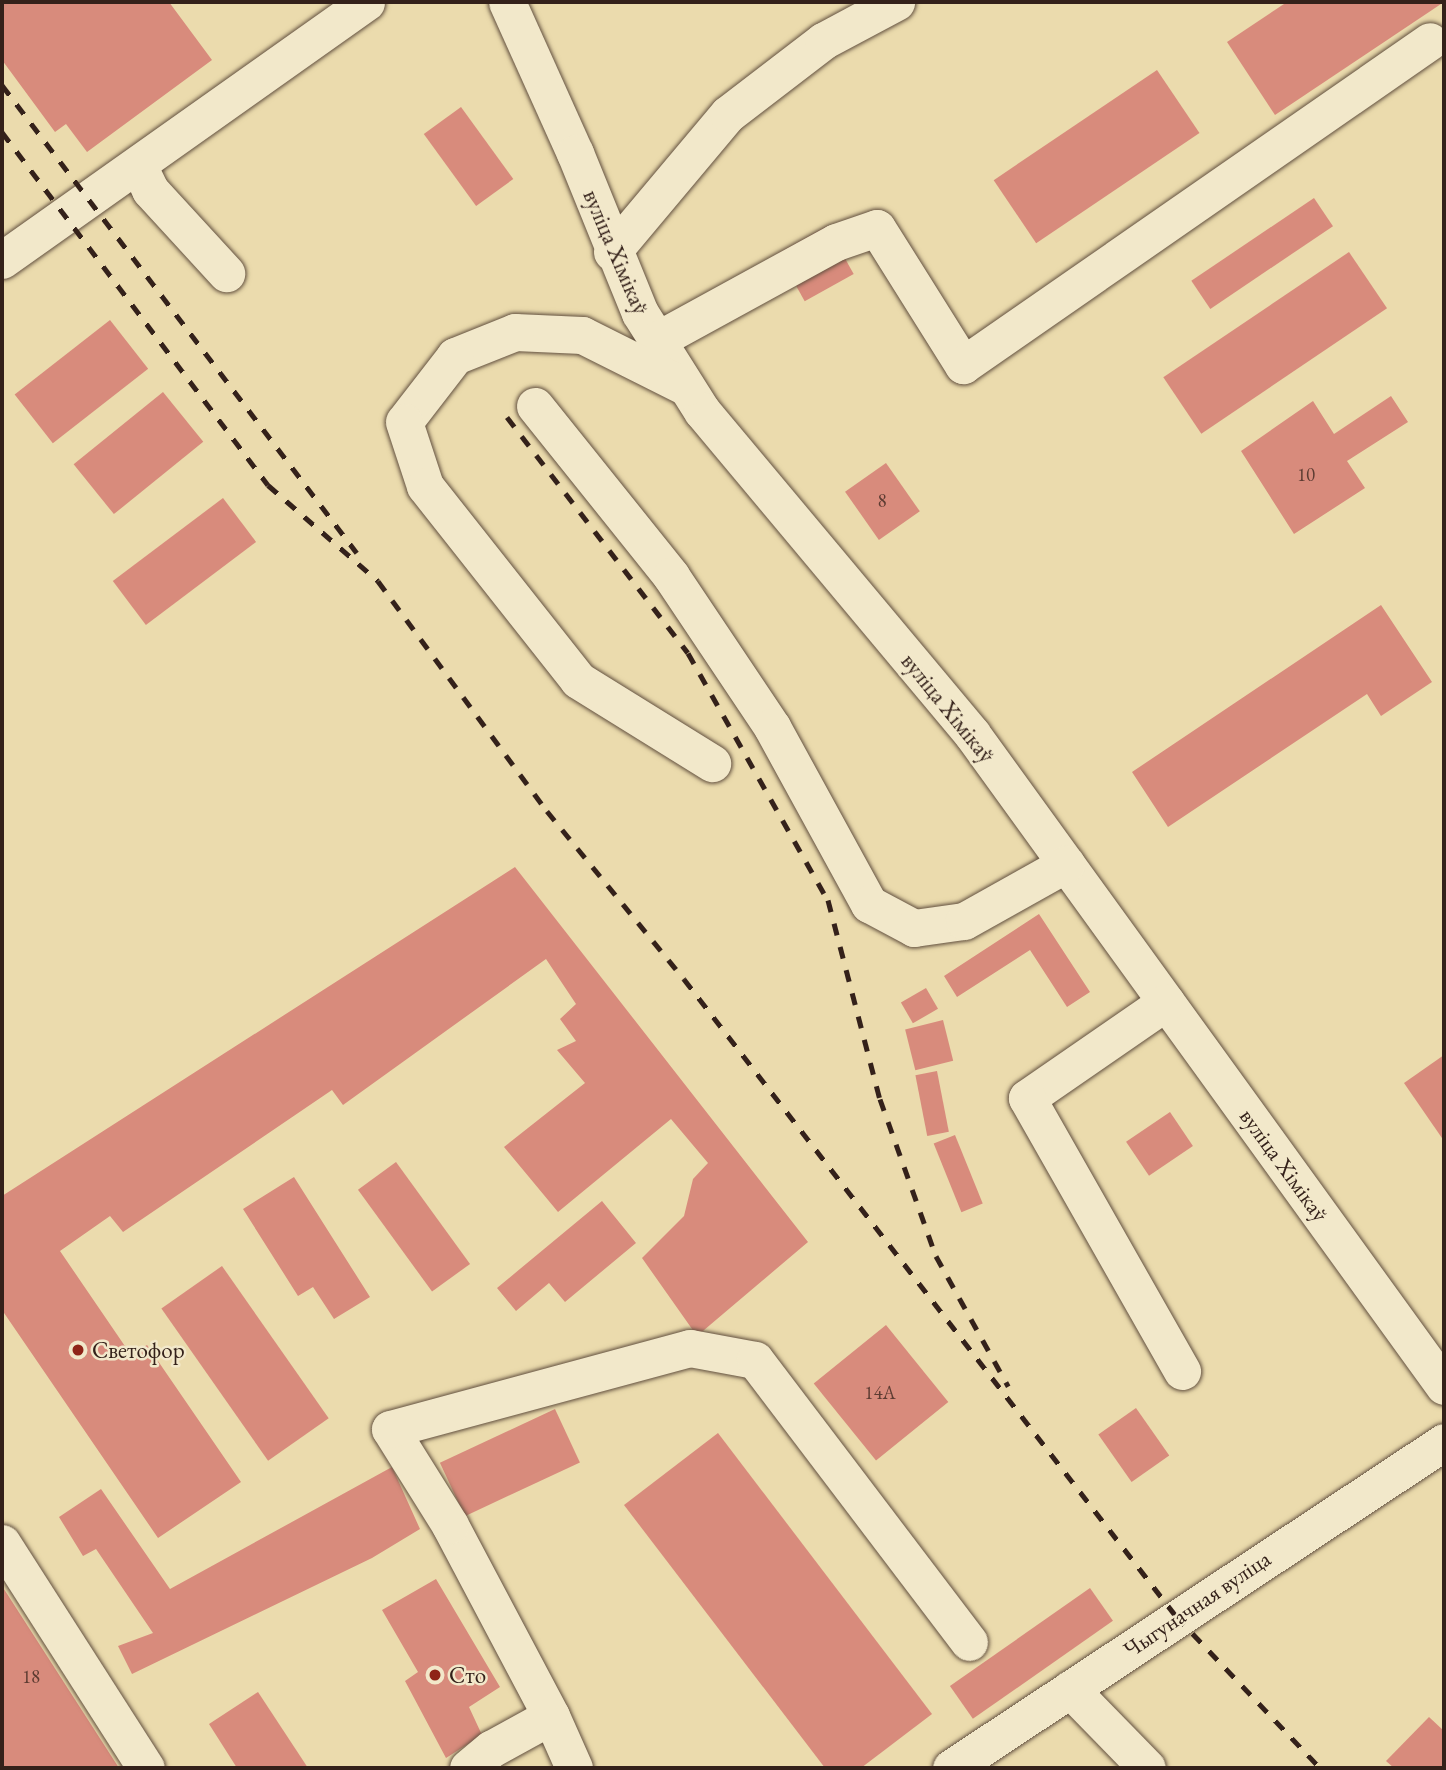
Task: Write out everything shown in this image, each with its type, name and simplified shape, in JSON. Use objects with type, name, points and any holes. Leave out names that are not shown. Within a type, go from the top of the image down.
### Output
[{"type":"street","points":[[2,260],[366,2]]},
{"type":"street","name":"вуліца Хімікаў","points":[[507,2],[575,152],[612,252],[657,340],[687,388],[972,734],[1444,1386]]},
{"type":"street","points":[[612,252],[728,114],[823,41],[896,2]]},
{"type":"street","points":[[657,340],[836,242],[877,228],[962,365],[1430,41]]},
{"type":"street","points":[[138,165],[150,190],[226,273]]},
{"type":"street","points":[[687,388],[582,335],[515,332],[455,356],[404,422],[425,486],[578,680],[712,763]]},
{"type":"street","points":[[535,406],[671,576],[749,692],[870,904],[914,928],[964,921],[1066,864]]},
{"type":"street","points":[[1166,1002],[1027,1098],[1182,1371]]},
{"type":"street","points":[[574,1768],[551,1716],[450,1525],[390,1429],[690,1348],[755,1360],[969,1642]]},
{"type":"street","name":"Чыгуначная вуліца","points":[[951,1768],[1444,1442]]},
{"type":"street","points":[[2,1543],[146,1768]]},
{"type":"street","points":[[1070,1689],[1147,1768]]},
{"type":"street","points":[[468,1768],[491,1749],[551,1716]]},
{"type":"building","points":[[2,2],[169,2],[212,60],[87,152],[66,124],[55,132],[2,60]]},
{"type":"building","points":[[1287,2],[1444,2],[1275,115],[1227,42]]},
{"type":"building","points":[[1157,70],[1199,133],[1036,243],[994,180]]},
{"type":"building","points":[[461,107],[513,179],[476,206],[424,134]]},
{"type":"building","points":[[1314,198],[1333,226],[1210,309],[1191,281]]},
{"type":"building","points":[[827,226],[854,274],[805,301],[778,253]]},
{"type":"building","points":[[1349,252],[1387,308],[1201,434],[1163,377]]},
{"type":"building","points":[[110,320],[148,369],[53,443],[15,394]]},
{"type":"building","points":[[163,392],[203,442],[114,514],[74,464]]},
{"type":"building","points":[[1391,396],[1408,422],[1347,461],[1365,488],[1294,534],[1241,451],[1313,401],[1334,434]]},
{"type":"building","points":[[886,463],[920,511],[879,540],[845,492]]},
{"type":"building","points":[[223,498],[256,542],[146,625],[113,581]]},
{"type":"building","points":[[1381,605],[1432,682],[1381,716],[1367,694],[1168,827],[1132,772]]},
{"type":"building","points":[[515,867],[808,1242],[697,1336],[642,1258],[684,1216],[693,1179],[708,1163],[671,1119],[558,1212],[504,1147],[585,1083],[557,1050],[576,1041],[560,1019],[576,1004],[546,959],[343,1105],[332,1090],[123,1232],[110,1216],[60,1251],[131,1355],[147,1345],[241,1482],[158,1538],[2,1310],[2,1196]]},
{"type":"building","points":[[1039,914],[1090,992],[1067,1007],[1030,950],[957,997],[944,976]]},
{"type":"building","points":[[926,988],[938,1009],[913,1023],[901,1002]]},
{"type":"building","points":[[943,1020],[953,1061],[915,1070],[905,1029]]},
{"type":"building","points":[[1444,1055],[1444,1141],[1404,1083]]},
{"type":"building","points":[[937,1071],[949,1132],[927,1136],[915,1075]]},
{"type":"building","points":[[1170,1112],[1193,1146],[1149,1176],[1126,1142]]},
{"type":"building","points":[[955,1135],[983,1204],[961,1212],[934,1144]]},
{"type":"building","points":[[396,1162],[470,1264],[432,1292],[358,1190]]},
{"type":"building","points":[[294,1177],[370,1297],[334,1319],[313,1287],[298,1296],[243,1209]]},
{"type":"building","points":[[602,1201],[636,1243],[565,1302],[549,1283],[516,1311],[497,1288]]},
{"type":"building","points":[[222,1266],[329,1418],[268,1461],[161,1308]]},
{"type":"building","points":[[886,1325],[948,1402],[876,1460],[814,1384]]},
{"type":"building","points":[[1136,1408],[1169,1456],[1132,1482],[1098,1434]]},
{"type":"building","points":[[555,1409],[580,1462],[465,1516],[440,1463]]},
{"type":"building","points":[[718,1433],[932,1714],[861,1768],[825,1768],[624,1505]]},
{"type":"building","points":[[392,1467],[420,1529],[372,1558],[132,1674],[118,1646],[153,1633],[96,1549],[83,1556],[59,1517],[101,1489],[170,1589]]},
{"type":"building","points":[[436,1579],[500,1687],[469,1707],[482,1735],[446,1758],[405,1681],[418,1672],[382,1610]]},
{"type":"building","points":[[2,1586],[119,1768],[2,1768]]},
{"type":"building","points":[[1090,1588],[1113,1621],[973,1719],[950,1686]]},
{"type":"building","points":[[258,1692],[308,1768],[237,1768],[209,1724]]},
{"type":"building","points":[[1429,1717],[1444,1731],[1444,1768],[1394,1768],[1386,1761]]},
{"type":"railway","points":[[2,85],[357,553]]},
{"type":"railway","points":[[2,132],[268,485],[378,581],[547,811],[684,979],[1176,1616],[1320,1768]]},
{"type":"railway","points":[[507,417],[688,653],[828,900],[880,1099],[936,1256],[1008,1386]]},
{"type":"place","name":"Светофор","points":[[78,1350]]},
{"type":"place","name":"Сто","points":[[435,1675]]}]
